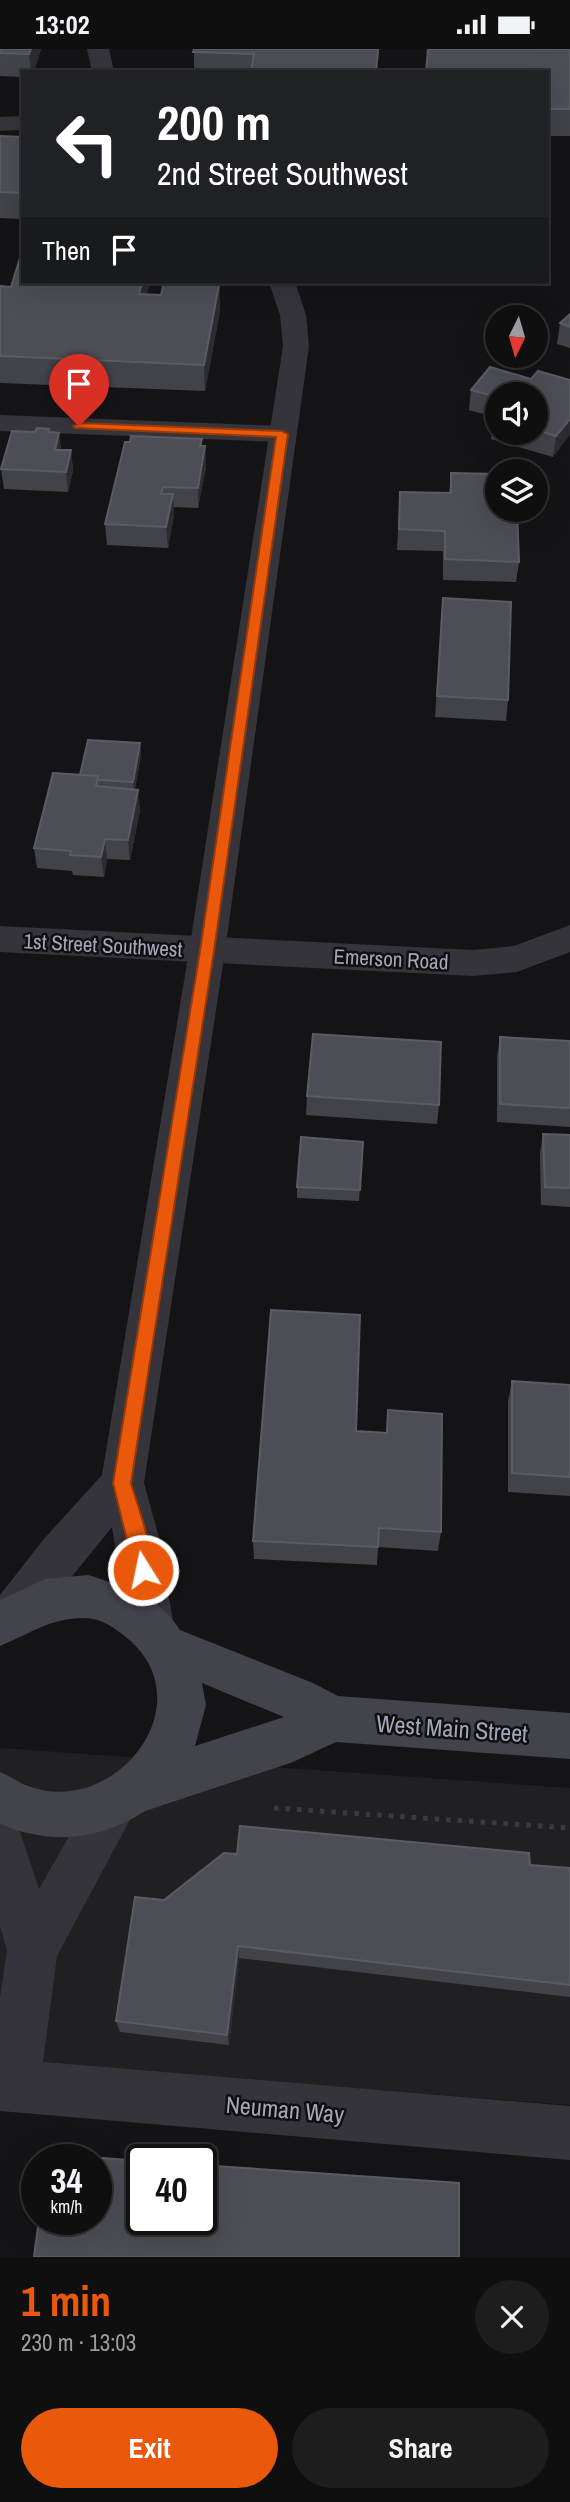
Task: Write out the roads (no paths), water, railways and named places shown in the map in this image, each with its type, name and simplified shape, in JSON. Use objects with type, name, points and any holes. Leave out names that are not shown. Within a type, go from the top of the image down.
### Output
[{"type":"main road","name":"West Main Street","points":[[8,1618],[49,1598],[86,1595],[120,1604],[159,1635],[334,1719],[570,1736]]},
{"type":"main road","points":[[125,1796],[151,1775],[176,1734],[181,1712],[177,1667],[159,1635]]},
{"type":"main road","name":"West Main Street","points":[[0,1796],[30,1811],[59,1815],[89,1812],[125,1796],[293,1738],[334,1719]]},
{"type":"street","points":[[97,49],[102,70]]},
{"type":"street","points":[[0,124],[21,123]]},
{"type":"street","points":[[159,1635],[122,1483],[207,951],[296,346],[293,315],[283,284]]},
{"type":"street","points":[[0,423],[282,434]]},
{"type":"street","name":"Emerson Road","points":[[207,951],[473,963],[517,959],[570,938]]},
{"type":"street","name":"1st Street Southwest","points":[[0,939],[207,951]]},
{"type":"street","points":[[8,1618],[122,1483]]},
{"type":"street","points":[[7,2085],[32,1949],[125,1796]]},
{"type":"street","points":[[0,1840],[32,1949]]},
{"type":"street","name":"Neuman Way","points":[[7,2085],[570,2133]]}]
